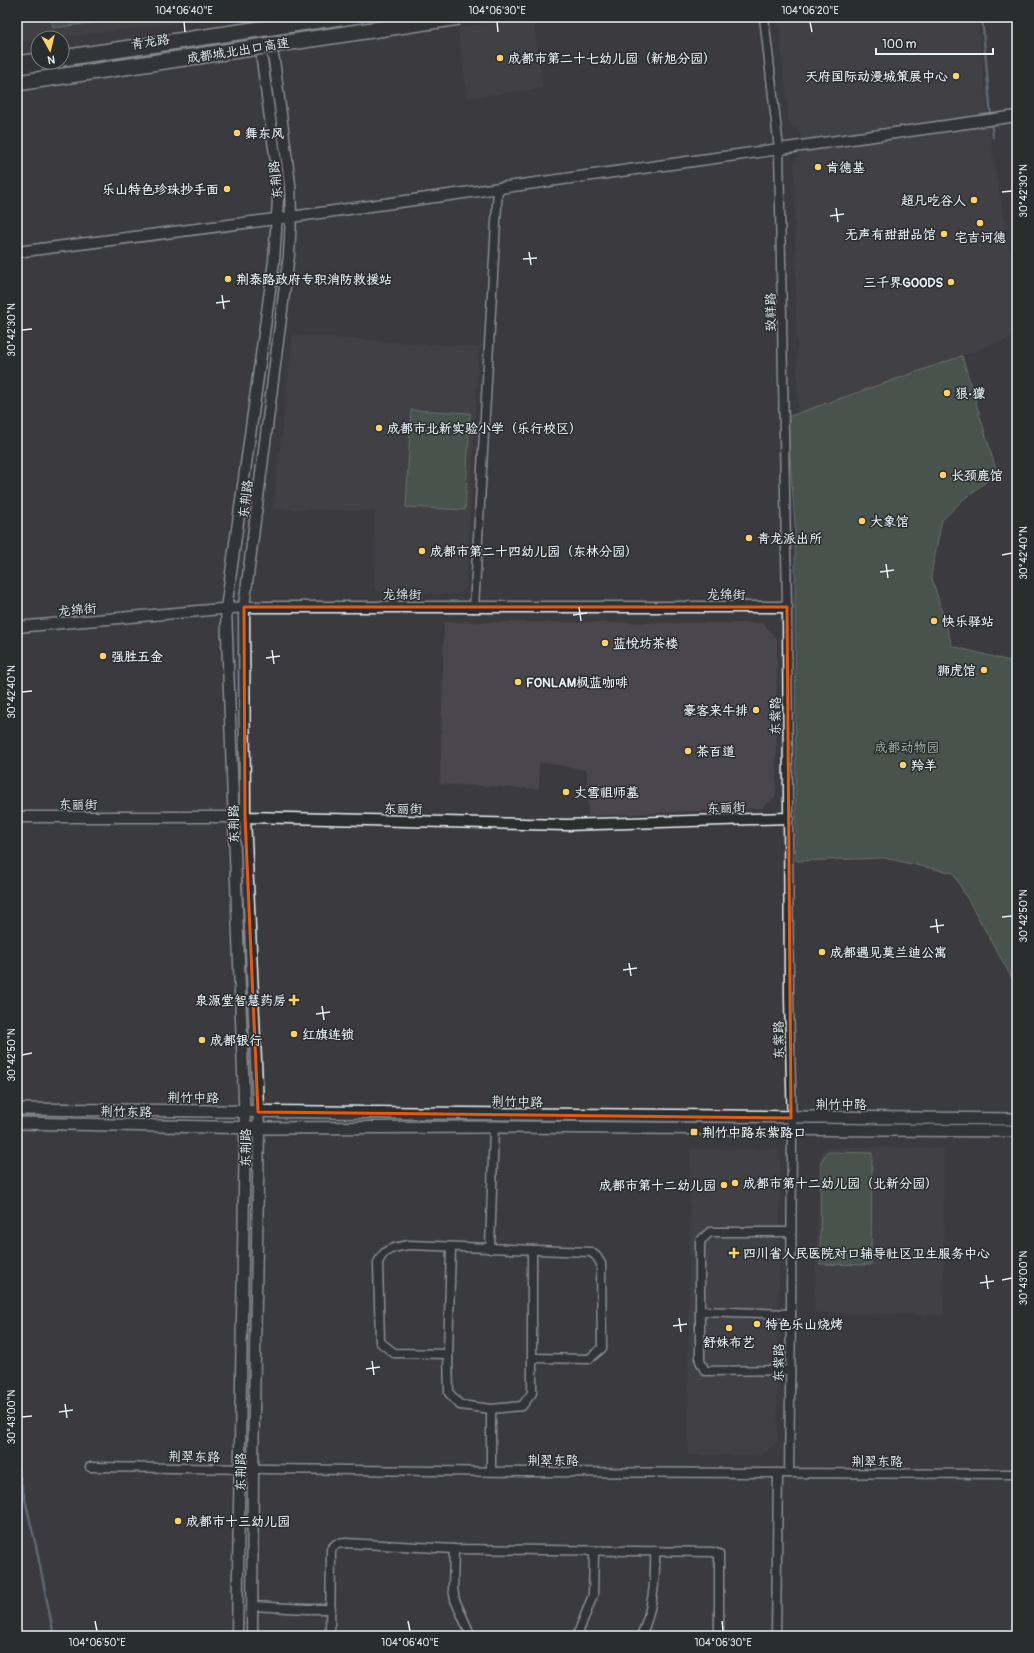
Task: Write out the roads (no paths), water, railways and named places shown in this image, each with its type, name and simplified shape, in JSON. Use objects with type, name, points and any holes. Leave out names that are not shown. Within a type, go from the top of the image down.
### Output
[{"type":"highway","name":"成都城北出口高速","points":[[70,57],[341,17]]},
{"type":"highway","name":"成都城北出口高速","points":[[17,83],[459,17]]},
{"type":"highway","points":[[17,64],[30,62]]},
{"type":"main road","name":"荆竹中路","points":[[17,1109],[791,1118],[1017,1119]]},
{"type":"main road","name":"荆竹东路","points":[[17,1123],[259,1128]]},
{"type":"main road","name":"荆竹中路","points":[[259,1128],[494,1127],[1017,1131]]},
{"type":"street","name":"东荆路","points":[[252,1636],[253,1468],[259,1128],[226,609],[274,261],[277,218],[279,184],[262,60],[265,38],[263,17]]},
{"type":"street","name":"青龙路","points":[[17,74],[406,17]]},
{"type":"street","name":"致祥路","points":[[764,17],[780,149],[787,607]]},
{"type":"street","name":"东荆路","points":[[238,1636],[245,1127],[240,817],[244,607],[289,255],[291,217],[290,184],[274,60],[265,38]]},
{"type":"street","points":[[17,252],[291,217],[1017,116]]},
{"type":"street","points":[[474,608],[498,188]]},
{"type":"street","name":"龙绵街","points":[[17,627],[244,607],[787,607]]},
{"type":"street","name":"东紫路","points":[[787,607],[792,1129],[789,1473]]},
{"type":"street","name":"东丽街","points":[[17,817],[240,817],[566,825],[788,818]]},
{"type":"street","points":[[490,1249],[494,1127]]},
{"type":"street","points":[[790,1370],[705,1371],[700,1361],[700,1241],[710,1232],[791,1232]]},
{"type":"street","points":[[448,1354],[394,1353],[380,1342],[378,1263],[382,1254],[395,1247],[408,1245],[590,1252],[597,1257],[601,1264],[602,1348],[589,1360],[532,1358]]},
{"type":"street","points":[[451,1247],[448,1354],[449,1393],[460,1405],[491,1409],[522,1406],[532,1392],[532,1250]]},
{"type":"street","points":[[700,1312],[791,1314]]},
{"type":"street","points":[[491,1409],[491,1471]]},
{"type":"street","name":"荆翠东路","points":[[90,1467],[1017,1474]]},
{"type":"street","points":[[776,1636],[778,1473]]},
{"type":"street","points":[[330,1636],[331,1549],[336,1544],[454,1549],[713,1552],[719,1554],[719,1636]]},
{"type":"street","points":[[454,1549],[454,1595],[460,1615],[468,1627],[471,1636]]},
{"type":"street","points":[[577,1636],[593,1595],[594,1551]]},
{"type":"street","points":[[641,1636],[648,1620],[656,1578],[655,1551]]},
{"type":"street","points":[[252,1606],[307,1610],[331,1609]]},
{"type":"waterway","points":[[982,17],[991,117]]},
{"type":"waterway","points":[[991,121],[993,137]]},
{"type":"waterway","points":[[17,1465],[36,1546],[54,1636]]},
{"type":"place","name":"成都市第二十七幼儿园（新旭分园）","points":[[500,58]]},
{"type":"place","name":"天府国际动漫城策展中心","points":[[956,76]]},
{"type":"place","name":"舞东风","points":[[237,133]]},
{"type":"place","name":"肯德基","points":[[818,167]]},
{"type":"place","name":"乐山特色珍珠抄手面","points":[[227,189]]},
{"type":"place","name":"超凡吃谷人","points":[[974,200]]},
{"type":"place","name":"宅吉诃德","points":[[980,223]]},
{"type":"place","name":"无声有甜甜品馆","points":[[944,234]]},
{"type":"place","name":"荆泰路政府专职消防救援站","points":[[228,279]]},
{"type":"place","name":"三千界GOODS","points":[[951,282]]},
{"type":"place","name":"狼·獴","points":[[947,393]]},
{"type":"place","name":"成都市北新实验小学（乐行校区）","points":[[379,428]]},
{"type":"place","name":"长颈鹿馆","points":[[943,475]]},
{"type":"place","name":"大象馆","points":[[862,521]]},
{"type":"place","name":"青龙派出所","points":[[749,538]]},
{"type":"place","name":"成都市第二十四幼儿园（东林分园）","points":[[422,551]]},
{"type":"place","name":"快乐驿站","points":[[934,621]]},
{"type":"place","name":"蓝悦坊茶楼","points":[[605,643]]},
{"type":"place","name":"强胜五金","points":[[103,656]]},
{"type":"place","name":"狮虎馆","points":[[984,670]]},
{"type":"place","name":"FONLAM枫蓝咖啡","points":[[518,682]]},
{"type":"place","name":"豪客来牛排","points":[[756,710]]},
{"type":"place","name":"茶百道","points":[[688,751]]},
{"type":"place","name":"羚羊","points":[[903,765]]},
{"type":"place","name":"丈雪祖师墓","points":[[566,792]]},
{"type":"place","name":"成都遇见莫兰迪公寓","points":[[822,952]]},
{"type":"place","name":"泉源堂智慧药房","points":[[294,1000]]},
{"type":"place","name":"红旗连锁","points":[[294,1034]]},
{"type":"place","name":"成都银行","points":[[202,1040]]},
{"type":"place","name":"荆竹中路东紫路口","points":[[694,1132]]},
{"type":"place","name":"成都市第十二幼儿园（北新分园）","points":[[735,1183]]},
{"type":"place","name":"成都市第十二幼儿园","points":[[724,1185]]},
{"type":"place","name":"四川省人民医院对口辅导社区卫生服务中心","points":[[734,1253]]},
{"type":"place","name":"特色乐山烧烤","points":[[757,1324]]},
{"type":"place","name":"舒妹布艺","points":[[729,1328]]},
{"type":"place","name":"成都市十三幼儿园","points":[[178,1521]]},
{"type":"park label","name":"成都动物园","points":[[907,747]]}]
